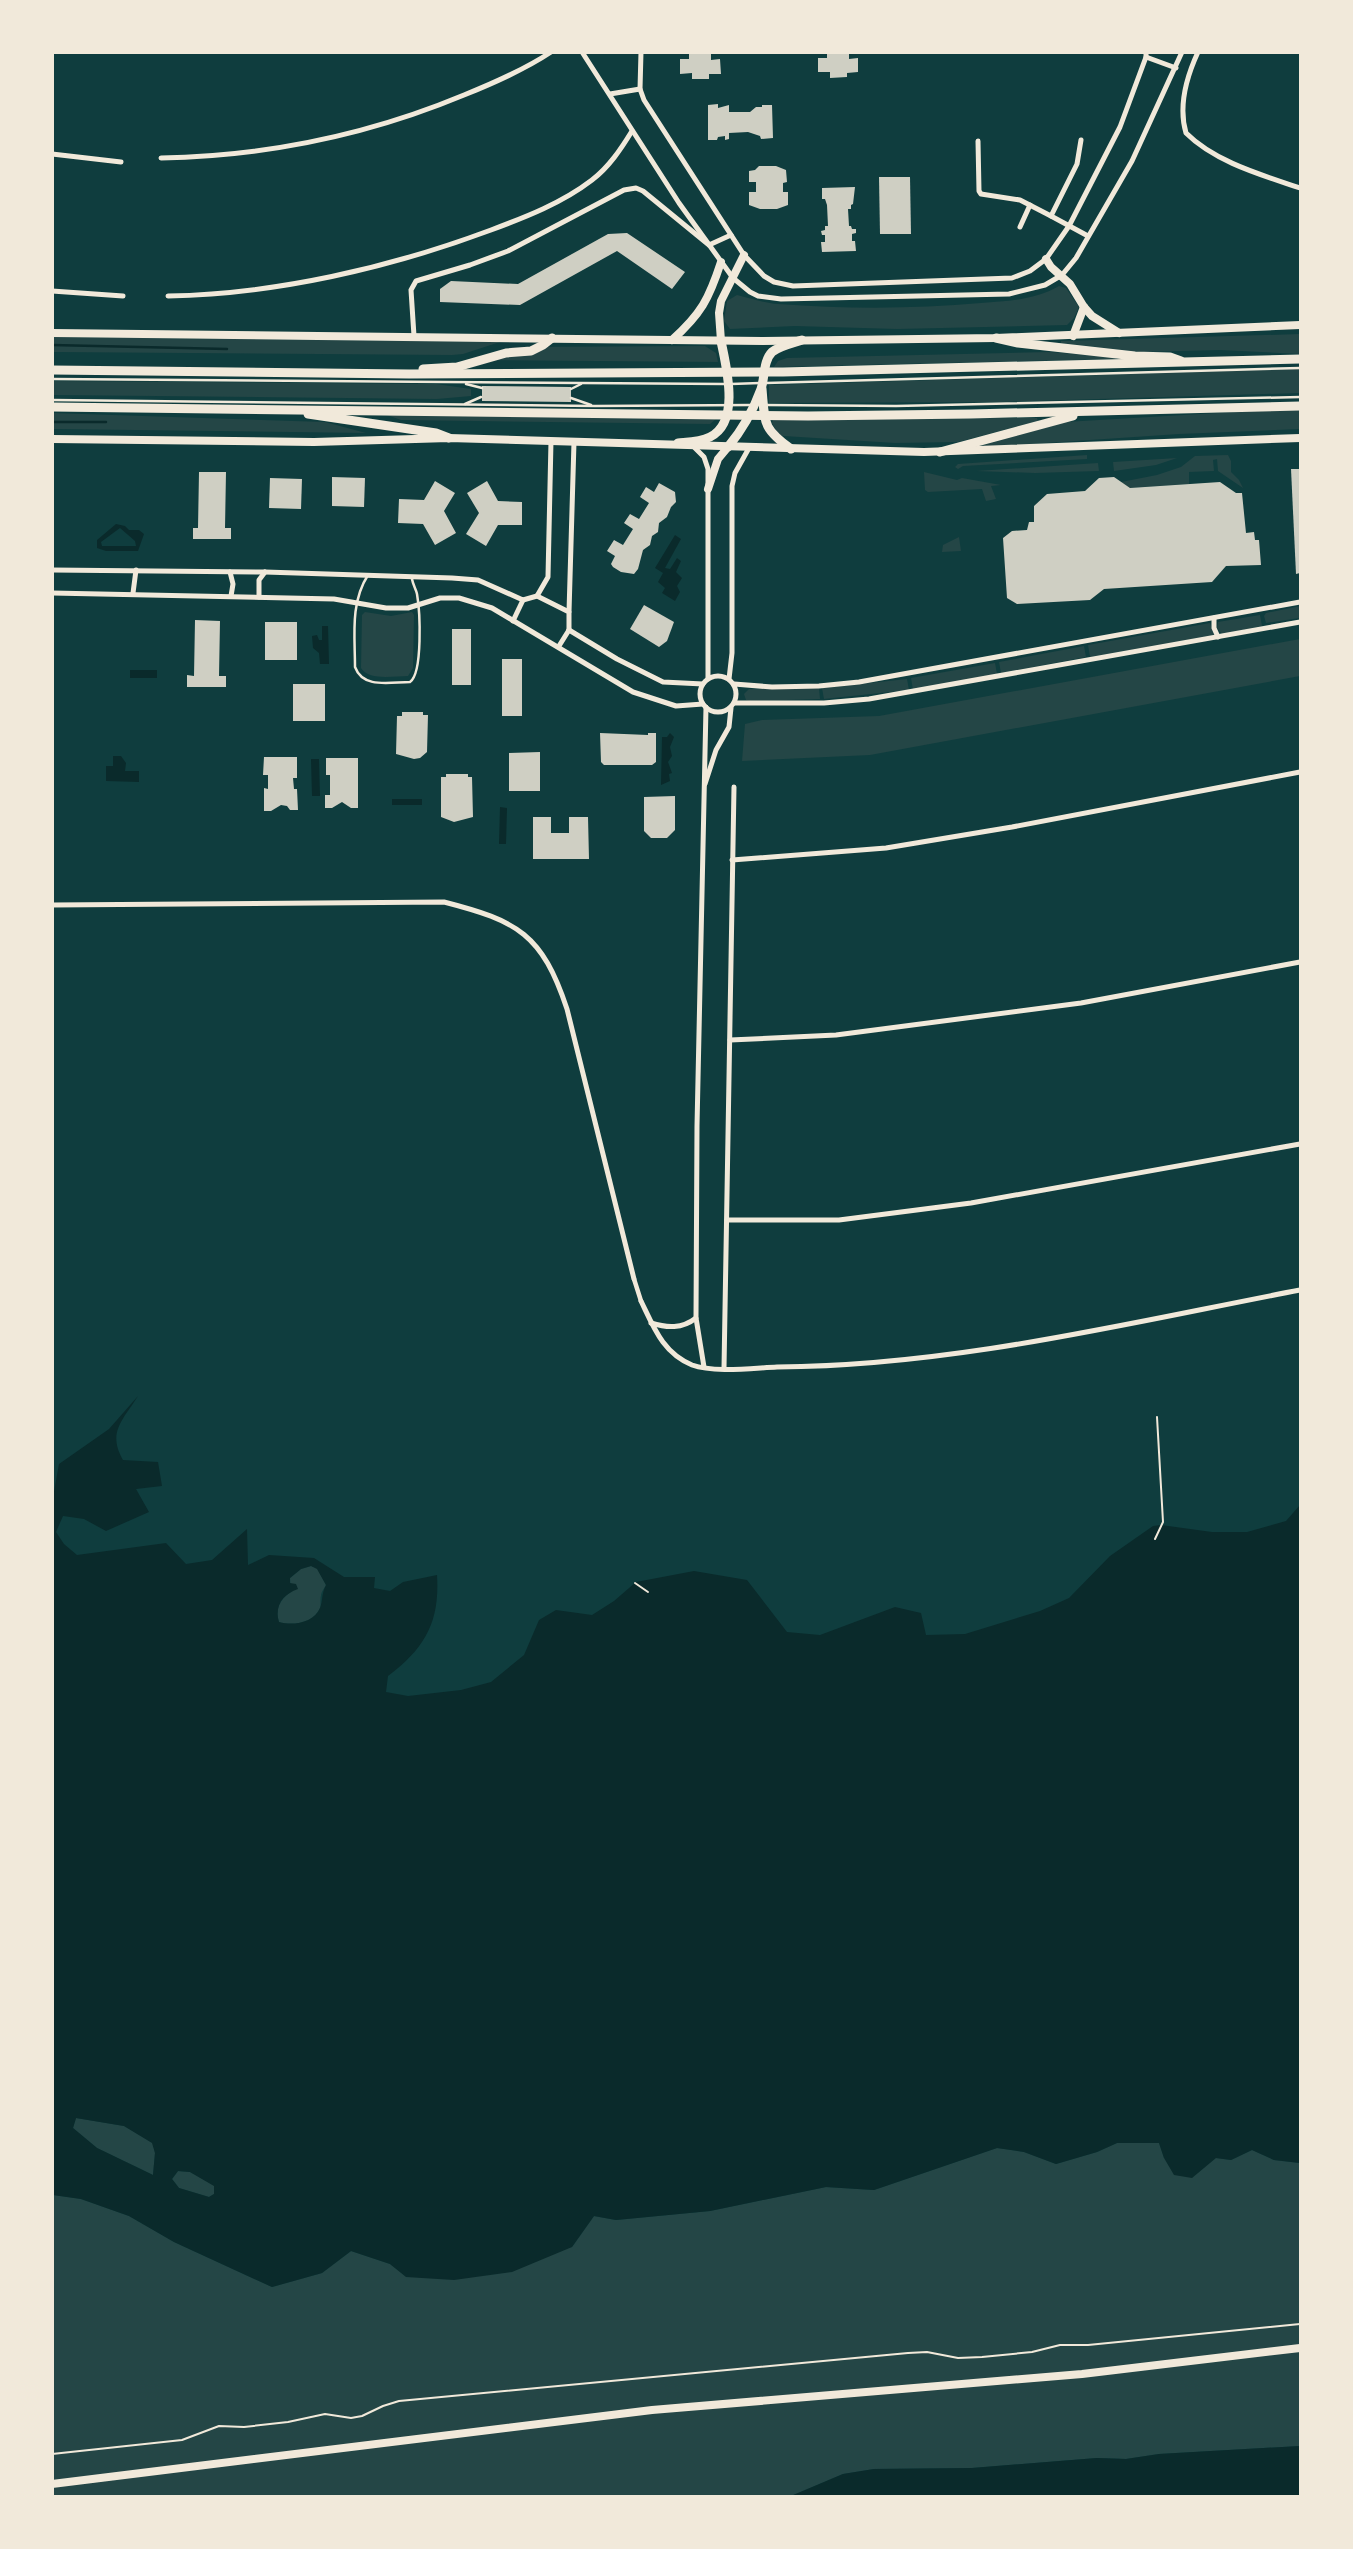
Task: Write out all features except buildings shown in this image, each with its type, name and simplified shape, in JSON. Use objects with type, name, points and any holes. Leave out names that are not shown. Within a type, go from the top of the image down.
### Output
[{"type":"highway","points":[[409,374],[434,368],[457,367],[506,353],[531,351],[552,338]]},
{"type":"highway","points":[[996,338],[1018,343],[1135,356],[1170,357],[1186,363]]},
{"type":"highway","points":[[728,447],[758,409],[767,361],[772,352],[803,340]]},
{"type":"highway","points":[[678,443],[709,437],[722,428],[728,409],[729,384],[721,341]]},
{"type":"highway","points":[[52,370],[409,374],[728,373],[1300,359]]},
{"type":"highway","points":[[52,407],[300,411],[758,409],[1087,412],[1300,406]]},
{"type":"highway","points":[[758,409],[769,431],[790,449]]},
{"type":"highway","points":[[300,411],[324,418],[436,433],[449,438]]},
{"type":"highway","points":[[940,452],[1087,412]]},
{"type":"main road","points":[[721,341],[719,313],[722,301],[744,255]]},
{"type":"main road","points":[[1046,259],[1051,267],[1062,275],[1092,316],[1119,333]]},
{"type":"main road","points":[[672,340],[703,307],[721,262]]},
{"type":"main road","points":[[1073,336],[1084,307]]},
{"type":"main road","points":[[52,332],[721,341],[996,338],[1300,326]]},
{"type":"main road","points":[[52,439],[314,442],[449,438],[940,452],[1300,438]]},
{"type":"main road","points":[[708,489],[718,459],[728,447]]},
{"type":"main road","points":[[52,2484],[676,2408],[1064,2375],[1300,2348]]},
{"type":"street","points":[[161,158],[222,156],[307,144],[401,119],[480,89],[523,69],[551,52]]},
{"type":"street","points":[[582,52],[632,131],[733,278],[750,292],[768,299],[973,296],[1028,291],[1062,275],[1076,258],[1132,161],[1182,52]]},
{"type":"street","points":[[641,52],[640,89],[648,107],[731,235],[757,271],[774,282],[793,286],[1012,278],[1030,271],[1046,259],[1069,226],[1120,127],[1146,55],[1175,68]]},
{"type":"street","points":[[1198,52],[1189,71],[1182,111],[1186,133],[1209,151],[1232,163],[1300,188]]},
{"type":"street","points":[[610,94],[640,89]]},
{"type":"street","points":[[167,296],[244,291],[343,273],[472,237],[545,208],[579,189],[606,168],[632,131]]},
{"type":"street","points":[[1051,216],[1077,164],[1081,140]]},
{"type":"street","points":[[978,141],[981,194],[1020,200],[1088,236]]},
{"type":"street","points":[[52,154],[121,162]]},
{"type":"street","points":[[414,336],[411,290],[416,281],[509,251],[631,188],[643,191],[709,245]]},
{"type":"street","points":[[1020,228],[1030,205]]},
{"type":"street","points":[[709,245],[731,235]]},
{"type":"street","points":[[52,291],[123,296]]},
{"type":"street","points":[[537,596],[548,577],[551,441]]},
{"type":"street","points":[[559,646],[569,630],[574,442]]},
{"type":"street","points":[[693,446],[707,461],[708,489],[706,681],[700,692],[705,706],[696,1318],[704,1367]]},
{"type":"street","points":[[703,790],[716,750],[729,727],[737,693],[732,682],[732,486],[735,473],[749,447]]},
{"type":"street","points":[[52,570],[265,572],[478,580],[523,600],[537,596],[569,612]]},
{"type":"street","points":[[133,593],[136,570]]},
{"type":"street","points":[[230,572],[233,584],[231,596]]},
{"type":"street","points":[[259,597],[258,584],[265,572]]},
{"type":"street","points":[[52,593],[334,599],[386,608],[418,606],[440,598],[459,598],[481,603],[559,646],[633,692],[676,706],[705,706],[718,712],[733,705],[869,699],[1300,622]]},
{"type":"street","points":[[513,621],[523,600]]},
{"type":"street","points":[[569,630],[654,678],[679,684],[706,681],[719,676],[732,682],[796,687],[859,682],[1300,602]]},
{"type":"street","points":[[1214,618],[1218,637]]},
{"type":"street","points":[[732,860],[886,848],[1300,772]]},
{"type":"street","points":[[724,1368],[734,787]]},
{"type":"street","points":[[52,905],[444,902],[488,914],[519,930],[537,947],[560,987],[641,1301],[666,1348],[686,1362],[704,1367],[724,1368],[812,1367],[949,1355],[1088,1332],[1300,1290]]},
{"type":"street","points":[[730,1040],[836,1035],[1081,1003],[1300,962]]},
{"type":"street","points":[[727,1220],[839,1220],[945,1206],[1300,1144]]},
{"type":"street","points":[[651,1323],[673,1327],[690,1323],[696,1318]]},
{"type":"lane","points":[[52,379],[762,385],[1300,368]]},
{"type":"lane","points":[[459,382],[482,388]]},
{"type":"lane","points":[[571,389],[584,382]]},
{"type":"lane","points":[[462,405],[481,397]]},
{"type":"lane","points":[[758,409],[1300,397]]},
{"type":"lane","points":[[571,398],[595,406]]},
{"type":"lane","points":[[52,400],[728,409]]},
{"type":"lane","points":[[368,575],[355,603],[355,667],[358,676],[366,682],[410,682],[415,679],[418,670],[418,606],[411,576]]},
{"type":"path","points":[[1156,1539],[1163,1522],[1157,1417]]},
{"type":"path","points":[[635,1583],[648,1592]]},
{"type":"path","points":[[52,2454],[182,2440],[219,2426],[244,2427],[325,2414],[351,2418],[399,2401],[908,2353],[927,2352],[957,2358],[982,2357],[1060,2345],[1088,2346],[1300,2324]]},
{"type":"shaded area","points":[[1059,286],[1066,288],[1079,307],[1067,325],[897,329],[795,326],[730,329],[724,321],[727,301],[737,295],[778,304],[905,307],[1011,300],[1031,297]]},
{"type":"shaded area","points":[[1300,334],[1300,354],[1220,350],[1140,352],[1061,343],[1061,341]]},
{"type":"shaded area","points":[[53,337],[500,342],[452,355],[53,352]]},
{"type":"shaded area","points":[[705,346],[716,353],[718,362],[478,360],[512,347]]},
{"type":"shaded area","points":[[1049,352],[1116,359],[774,367],[778,361],[787,358]]},
{"type":"shaded area","points":[[1300,369],[1300,393],[1001,402],[769,403],[769,385]]},
{"type":"shaded area","points":[[53,381],[436,384],[471,389],[471,396],[437,399],[53,395]]},
{"type":"shaded area","points":[[1300,408],[1300,429],[984,445],[1065,422]]},
{"type":"shaded area","points":[[376,411],[716,419],[710,424],[401,420]]},
{"type":"shaded area","points":[[53,413],[325,422],[366,433],[53,429]]},
{"type":"shaded area","points":[[1037,418],[1038,421],[958,442],[895,443],[784,436],[779,435],[772,423],[773,420],[779,419]]},
{"type":"shaded area","points":[[1087,455],[1087,459],[963,466],[958,469],[955,467],[958,464]]},
{"type":"shaded area","points":[[1228,455],[1231,472],[1243,488],[1218,471],[1217,459],[1213,460],[1214,471],[1189,472],[1189,484],[1130,488],[1121,482],[1181,467],[1195,456]]},
{"type":"shaded area","points":[[1177,458],[1156,465],[1114,471],[1113,462]]},
{"type":"shaded area","points":[[1098,463],[1099,471],[976,471]]},
{"type":"shaded area","points":[[924,472],[957,480],[962,478],[1001,485],[991,486],[996,499],[986,501],[982,489],[928,492],[925,490]]},
{"type":"shaded area","points":[[116,524],[144,534],[138,551],[106,551],[97,548],[97,540]],"holes":[[[120,528],[135,541],[136,546],[102,546],[101,542]]]},
{"type":"shaded area","points":[[675,535],[681,539],[665,568],[670,569],[677,558],[681,561],[676,572],[682,578],[677,586],[680,592],[675,601],[662,593],[665,588],[658,582],[663,573],[655,568]]},
{"type":"shaded area","points":[[959,537],[961,551],[942,552],[943,545]]},
{"type":"shaded area","points":[[1300,606],[1300,618],[1266,623],[1266,613]]},
{"type":"shaded area","points":[[365,612],[391,616],[412,612],[413,668],[408,676],[375,676],[361,668],[362,615]]},
{"type":"shaded area","points":[[1260,615],[1262,626],[1222,634],[1217,628],[1218,622]]},
{"type":"shaded area","points":[[1210,623],[1214,635],[1090,657],[1088,645]]},
{"type":"shaded area","points":[[322,626],[328,626],[329,664],[320,664],[319,653],[313,648],[312,636],[317,635],[319,640],[322,640]]},
{"type":"shaded area","points":[[1300,639],[1300,676],[870,755],[742,761],[745,724],[762,720],[879,716]]},
{"type":"shaded area","points":[[1084,646],[1086,657],[1001,673],[999,662]]},
{"type":"shaded area","points":[[995,663],[997,674],[913,690],[911,678]]},
{"type":"shaded area","points":[[130,670],[157,670],[157,678],[130,678]]},
{"type":"shaded area","points":[[907,679],[909,690],[824,699],[822,688]]},
{"type":"shaded area","points":[[819,688],[820,699],[750,701],[746,700],[744,694],[749,689]]},
{"type":"shaded area","points":[[670,733],[674,737],[670,747],[672,756],[668,762],[672,773],[669,774],[670,781],[661,785],[662,737],[667,737]]},
{"type":"shaded area","points":[[113,756],[121,756],[126,763],[125,771],[139,771],[139,782],[106,781],[106,766],[113,766]]},
{"type":"shaded area","points":[[311,759],[319,759],[320,796],[312,796]]},
{"type":"shaded area","points":[[392,799],[422,799],[422,805],[392,805]]},
{"type":"shaded area","points":[[500,807],[507,808],[506,844],[499,844]]},
{"type":"shaded area","points":[[138,1396],[119,1427],[116,1442],[118,1450],[123,1460],[158,1462],[162,1486],[136,1489],[149,1512],[106,1531],[84,1519],[63,1516],[56,1532],[64,1544],[77,1555],[166,1543],[186,1564],[212,1560],[247,1529],[248,1565],[269,1555],[314,1558],[344,1577],[375,1577],[374,1588],[390,1591],[403,1582],[437,1575],[436,1607],[428,1633],[412,1655],[388,1676],[386,1692],[408,1696],[461,1690],[491,1682],[524,1655],[539,1620],[556,1610],[592,1615],[636,1582],[694,1571],[747,1580],[787,1632],[820,1635],[895,1607],[921,1613],[926,1635],[965,1634],[1040,1611],[1069,1598],[1110,1556],[1153,1526],[1212,1532],[1247,1532],[1286,1521],[1300,1505],[1300,2163],[1274,2160],[1252,2150],[1231,2160],[1216,2158],[1192,2178],[1174,2175],[1159,2143],[1117,2143],[1056,2164],[1024,2152],[997,2148],[874,2190],[826,2187],[710,2211],[616,2220],[594,2216],[572,2247],[512,2272],[454,2280],[406,2277],[390,2264],[351,2251],[322,2273],[272,2287],[174,2242],[129,2216],[81,2199],[53,2195],[53,1497],[59,1464],[109,1429]],"holes":[[[311,1566],[317,1569],[326,1585],[320,1608],[308,1620],[290,1624],[279,1622],[281,1601],[298,1589],[296,1584],[290,1583],[290,1578],[301,1569]],[[76,2118],[124,2126],[152,2143],[155,2153],[153,2175],[97,2148],[73,2128]],[[178,2171],[190,2172],[214,2186],[214,2194],[209,2197],[179,2188],[172,2179]]]},
{"type":"shaded area","points":[[311,1566],[317,1568],[326,1585],[321,1595],[320,1608],[308,1620],[290,1624],[279,1622],[279,1605],[291,1592],[290,1578],[301,1569]]},
{"type":"shaded area","points":[[76,2118],[124,2126],[153,2143],[153,2175],[97,2148],[73,2128]]},
{"type":"shaded area","points":[[1117,2143],[1159,2143],[1164,2158],[1231,2160],[1252,2150],[1274,2160],[1300,2163],[1300,2446],[972,2468],[874,2469],[843,2474],[791,2496],[53,2496],[53,2195],[81,2199],[129,2216],[174,2242],[272,2287],[322,2273],[351,2251],[390,2264],[407,2277],[572,2247],[594,2216],[616,2220],[710,2211],[826,2187],[874,2190],[997,2148],[1024,2152],[1056,2164]]},
{"type":"shaded area","points":[[178,2171],[190,2172],[215,2186],[214,2194],[209,2197],[179,2188],[172,2179]]},
{"type":"shaded area","points":[[1300,2446],[1300,2496],[791,2496],[843,2474],[874,2469],[972,2468]]},
{"type":"waterway","points":[[52,345],[227,349]]},
{"type":"waterway","points":[[52,422],[106,422]]}]
